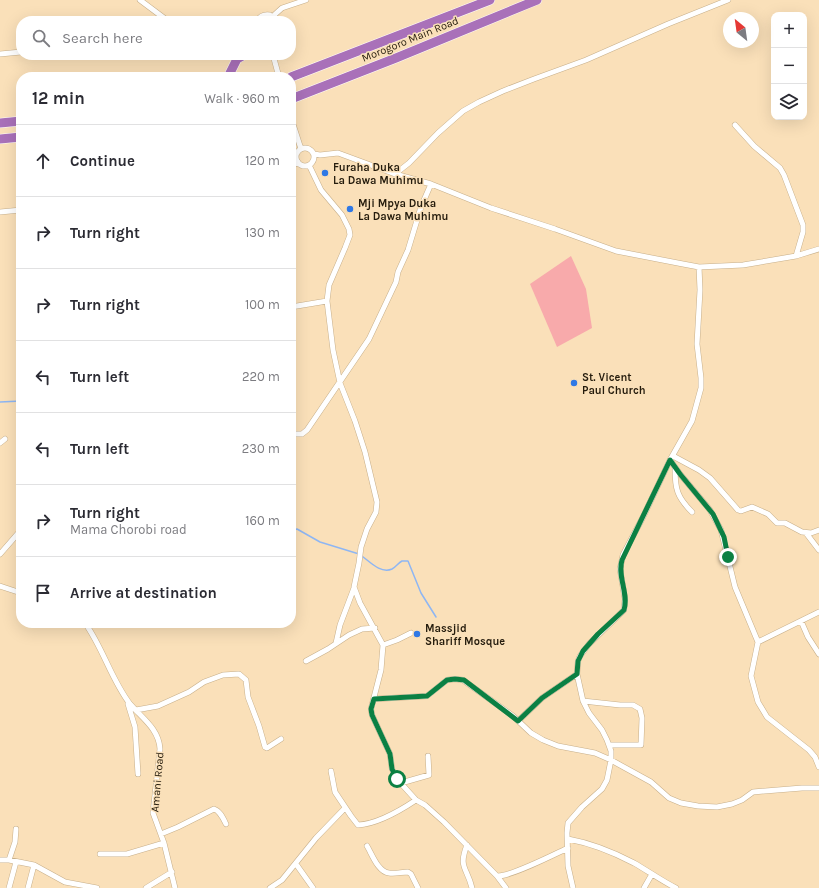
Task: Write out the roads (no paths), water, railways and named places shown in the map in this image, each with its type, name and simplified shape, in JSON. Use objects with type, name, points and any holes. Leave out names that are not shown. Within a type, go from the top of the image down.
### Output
[{"type":"highway","name":"Morogoro Main Road","points":[[296,75],[490,0]]},
{"type":"highway","name":"Morogoro Main Road","points":[[296,98],[537,0]]},
{"type":"highway","points":[[230,72],[236,60]]},
{"type":"highway","points":[[0,123],[16,121]]},
{"type":"highway","points":[[0,138],[16,137]]},
{"type":"street","points":[[140,0],[161,16]]},
{"type":"street","points":[[275,16],[282,8],[306,0]]},
{"type":"street","points":[[395,174],[409,163],[438,133],[463,111],[479,102],[528,81],[586,60],[728,0]]},
{"type":"street","points":[[0,54],[16,52]]},
{"type":"street","points":[[274,60],[278,72]]},
{"type":"street","points":[[735,125],[754,146],[780,168],[784,175],[803,225],[803,232],[796,256]]},
{"type":"street","points":[[296,132],[302,149]]},
{"type":"street","points":[[309,165],[302,165],[298,162],[297,154],[302,149],[309,149],[314,154],[320,156],[338,153],[395,174],[431,184],[492,208],[616,251],[699,267],[743,265],[796,256],[819,249]]},
{"type":"street","points":[[309,165],[314,159],[314,154]]},
{"type":"street","points":[[309,165],[321,190],[342,215],[349,229],[350,235],[329,285],[327,301],[333,350],[340,383],[363,446],[377,502],[376,512],[369,525],[361,547],[354,588],[340,625],[336,643]]},
{"type":"street","points":[[296,435],[302,434],[307,430],[369,339],[389,299],[398,272],[408,250],[421,206],[431,184]]},
{"type":"street","points":[[0,212],[16,210]]},
{"type":"street","points":[[573,888],[568,866],[568,823],[582,806],[602,789],[607,780],[611,760],[610,745],[605,734],[589,713],[583,701],[577,674],[578,661],[583,651],[598,634],[624,610],[625,599],[620,569],[622,560],[672,458],[692,421],[701,388],[697,344],[700,290],[699,267]]},
{"type":"street","points":[[296,306],[327,301]]},
{"type":"street","points":[[0,443],[5,438]]},
{"type":"street","points":[[672,458],[675,467],[678,493],[681,500],[692,512]]},
{"type":"street","points":[[672,458],[699,470],[710,478],[738,510],[741,511],[752,507],[768,514],[777,523],[785,523],[806,532],[819,530]]},
{"type":"street","points":[[675,467],[710,510],[720,526],[724,537],[735,587],[758,642],[751,676],[758,702],[767,717],[809,750],[815,757],[819,767]]},
{"type":"street","points":[[806,532],[819,550]]},
{"type":"street","points":[[0,554],[16,536]]},
{"type":"street","points":[[0,586],[16,591]]},
{"type":"street","points":[[354,588],[383,644],[381,670],[371,709],[372,715],[390,754],[394,775],[416,800],[425,805],[468,845],[497,876],[506,888]]},
{"type":"street","points":[[758,642],[819,612]]},
{"type":"street","points":[[801,621],[808,637],[819,654]]},
{"type":"street","name":"Amani Road","points":[[87,628],[96,641],[116,683],[136,710],[153,728],[159,741],[160,749],[153,806],[155,820],[164,843],[175,888]]},
{"type":"street","points":[[306,660],[349,635],[362,629],[375,628]]},
{"type":"street","points":[[383,644],[411,633]]},
{"type":"street","points":[[136,710],[158,706],[189,692],[204,682],[223,675],[239,674],[246,680],[248,697],[266,748],[281,739]]},
{"type":"street","points":[[518,721],[542,698],[577,674]]},
{"type":"street","points":[[374,699],[427,696],[447,680],[464,680],[518,721],[531,733],[550,743],[590,752],[611,760],[651,782],[673,800],[681,803],[717,807],[742,800],[753,792],[819,788]]},
{"type":"street","points":[[126,697],[134,721],[138,774]]},
{"type":"street","points":[[583,701],[633,705],[640,709],[642,718],[641,745],[610,745]]},
{"type":"street","points":[[401,783],[429,776],[428,756]]},
{"type":"street","points":[[331,771],[335,792],[345,808],[358,824],[372,822],[392,814],[405,808],[416,800]]},
{"type":"street","points":[[270,888],[282,880],[316,838],[345,808]]},
{"type":"street","points":[[161,834],[214,809],[222,815],[226,824]]},
{"type":"street","points":[[10,860],[15,842],[16,829]]},
{"type":"street","points":[[568,839],[588,844],[614,854],[633,863],[676,888]]},
{"type":"street","points":[[100,854],[127,854],[164,843]]},
{"type":"street","points":[[468,845],[463,856],[463,862],[472,888]]},
{"type":"street","points":[[367,846],[382,870],[391,873],[408,872],[411,874],[418,888]]},
{"type":"street","points":[[497,876],[502,876],[519,870],[568,848]]},
{"type":"street","points":[[0,860],[10,860],[34,865],[65,882],[97,888]]},
{"type":"street","points":[[9,888],[16,862]]},
{"type":"street","points":[[296,864],[313,888]]},
{"type":"street","points":[[28,888],[34,865]]},
{"type":"street","points":[[146,888],[172,872]]},
{"type":"street","points":[[644,888],[652,874]]},
{"type":"waterway","points":[[0,402],[16,401]]},
{"type":"waterway","points":[[296,529],[320,542],[359,554]]},
{"type":"waterway","points":[[362,556],[376,567],[384,570],[392,569],[402,561],[408,561],[421,593],[436,617]]},
{"type":"place","name":"Furaha Duka La Dawa Muhimu","points":[[325,173]]},
{"type":"place","name":"Mji Mpya Duka La Dawa Muhimu","points":[[350,209]]},
{"type":"place","name":"St. Vicent Paul Church","points":[[574,383]]},
{"type":"place","name":"Massjid Shariff Mosque","points":[[417,634]]}]
